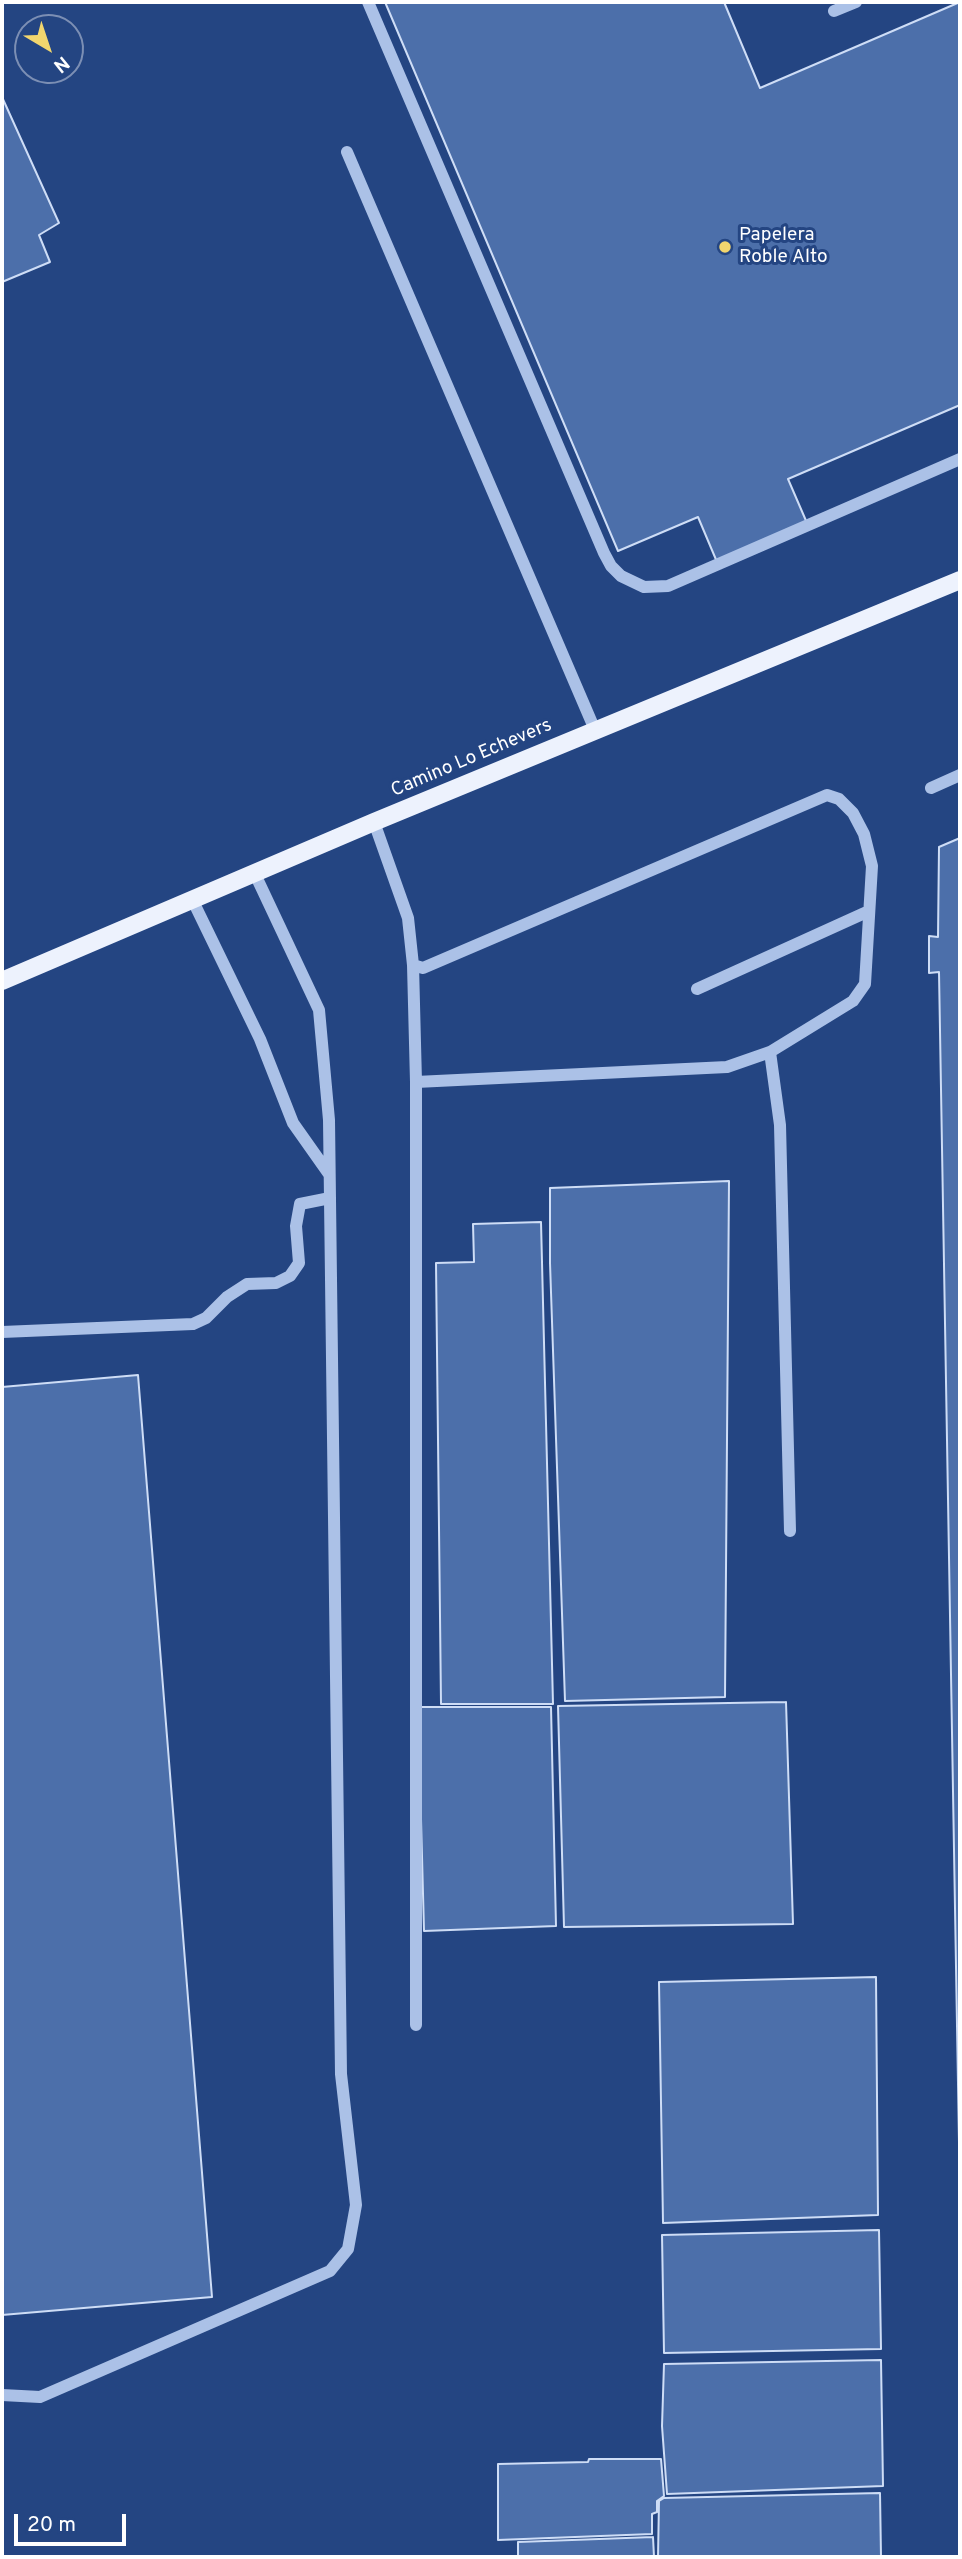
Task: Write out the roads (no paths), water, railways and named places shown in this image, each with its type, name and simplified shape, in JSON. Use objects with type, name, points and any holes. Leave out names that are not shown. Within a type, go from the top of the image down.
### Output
[{"type":"main road","name":"Camino Lo Echevers","points":[[2,981],[254,872],[960,580]]},
{"type":"lane","points":[[368,2],[604,553],[621,576],[644,587],[668,586],[960,459]]},
{"type":"lane","points":[[834,11],[856,2]]},
{"type":"lane","points":[[347,152],[595,730]]},
{"type":"lane","points":[[931,788],[960,775]]},
{"type":"lane","points":[[413,965],[423,968],[827,795],[839,799],[853,813],[864,834],[872,866],[865,984],[853,1001],[770,1052],[727,1067],[416,1082]]},
{"type":"lane","points":[[374,822],[408,918],[413,965],[416,1082],[416,2025]]},
{"type":"lane","points":[[2,2395],[40,2397],[330,2271],[348,2249],[356,2205],[341,2074],[329,1120],[319,1010],[254,872]]},
{"type":"lane","points":[[192,899],[260,1039],[293,1123],[330,1174]]},
{"type":"lane","points":[[697,989],[869,911]]},
{"type":"lane","points":[[770,1052],[780,1125],[790,1531]]},
{"type":"lane","points":[[2,1332],[193,1324],[206,1318],[227,1297],[247,1284],[276,1283],[290,1276],[299,1263],[296,1226],[300,1204],[330,1198]]},
{"type":"place","name":"Papelera Roble Alto","points":[[725,247]]}]
